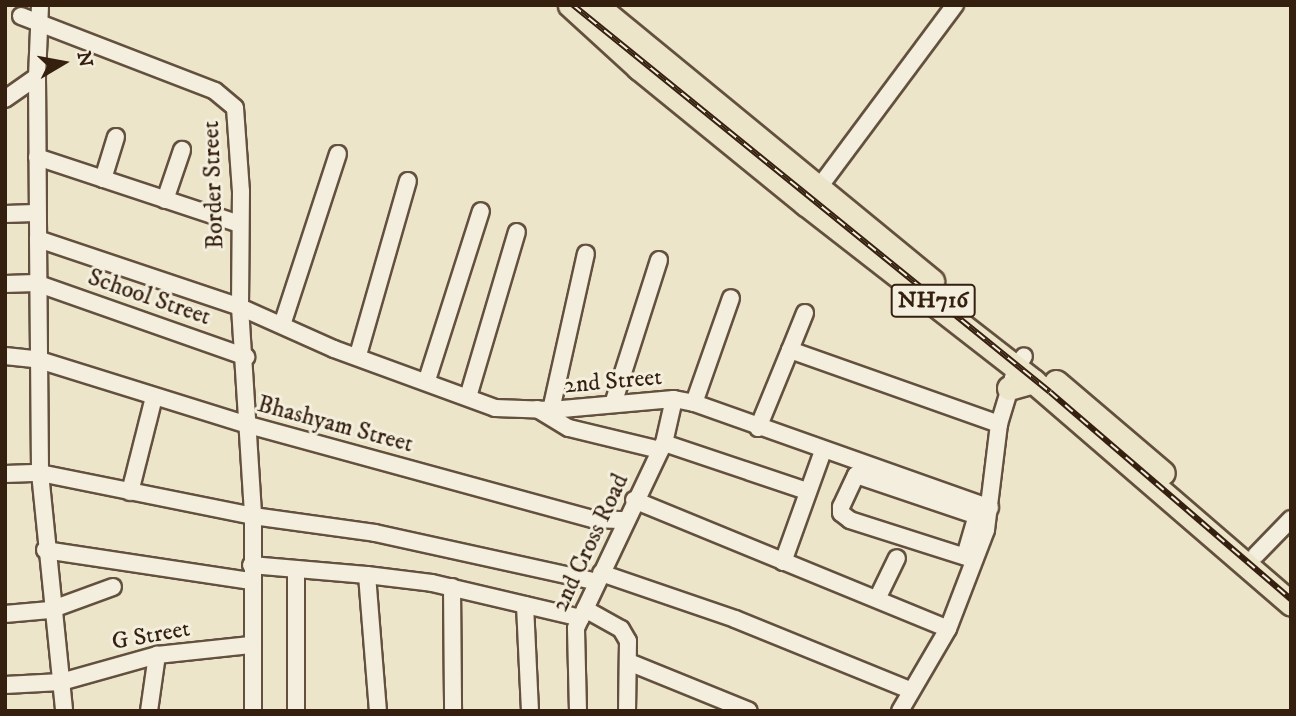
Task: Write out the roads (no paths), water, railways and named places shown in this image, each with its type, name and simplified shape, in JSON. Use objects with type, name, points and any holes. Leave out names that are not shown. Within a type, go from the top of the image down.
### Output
[{"type":"highway","name":"NH716","points":[[570,5],[639,68],[812,197]]},
{"type":"highway","name":"NH716","points":[[596,5],[812,197],[1291,604]]},
{"type":"highway","name":"NH716","points":[[1020,373],[1256,555],[1291,587]]},
{"type":"street","points":[[40,5],[35,212],[38,239],[36,359],[45,550],[64,711]]},
{"type":"street","points":[[812,197],[955,5]]},
{"type":"street","name":"Border Street","points":[[20,16],[215,91],[235,108],[238,123],[240,307],[246,357],[245,424],[253,516],[250,582],[253,711]]},
{"type":"street","points":[[5,99],[37,77]]},
{"type":"street","points":[[103,179],[116,137]]},
{"type":"street","points":[[165,200],[182,150]]},
{"type":"street","points":[[282,325],[338,154]]},
{"type":"street","points":[[37,157],[239,224]]},
{"type":"street","points":[[358,355],[408,181]]},
{"type":"street","points":[[427,380],[481,211]]},
{"type":"street","points":[[5,214],[35,212]]},
{"type":"street","points":[[468,397],[517,232]]},
{"type":"street","name":"2nd Street","points":[[38,239],[240,307],[495,408],[544,410],[614,401],[674,400],[694,403],[982,510]]},
{"type":"street","points":[[586,254],[544,410],[569,428],[662,447],[807,491]]},
{"type":"street","points":[[614,401],[659,260]]},
{"type":"street","points":[[5,284],[36,283]]},
{"type":"street","name":"School Street","points":[[36,283],[246,357]]},
{"type":"street","points":[[694,403],[731,298]]},
{"type":"street","points":[[758,428],[805,313]]},
{"type":"street","points":[[790,349],[999,424]]},
{"type":"street","name":"Bhashyam Street","points":[[5,356],[36,359],[245,424],[593,519],[626,520]]},
{"type":"street","points":[[900,711],[948,629],[982,510],[999,424],[1020,373]]},
{"type":"street","points":[[130,492],[154,397]]},
{"type":"street","name":"2nd Cross Road","points":[[578,711],[576,628],[634,500],[662,447],[674,400]]},
{"type":"street","points":[[782,562],[823,451]]},
{"type":"street","points":[[5,474],[40,473],[253,516],[375,533],[599,577],[735,619],[910,691]]},
{"type":"street","points":[[968,558],[850,520],[841,513],[841,507],[856,475],[982,510]]},
{"type":"street","points":[[634,500],[782,562],[878,597],[948,629]]},
{"type":"street","points":[[1256,555],[1291,519]]},
{"type":"street","points":[[45,550],[250,582]]},
{"type":"street","points":[[878,597],[897,558]]},
{"type":"street","points":[[251,565],[367,575],[452,587],[525,605],[583,613],[621,629],[628,641],[631,663],[626,711]]},
{"type":"street","points":[[296,569],[296,711]]},
{"type":"street","points":[[367,575],[378,711]]},
{"type":"street","points":[[5,614],[50,610],[113,587]]},
{"type":"street","points":[[452,587],[453,711]]},
{"type":"street","points":[[525,605],[530,711]]},
{"type":"street","name":"G Street","points":[[5,685],[61,682],[158,655],[250,645]]},
{"type":"street","points":[[149,711],[158,655]]},
{"type":"street","points":[[631,663],[749,711]]},
{"type":"railway","points":[[573,5],[1050,392],[1291,599]]}]
